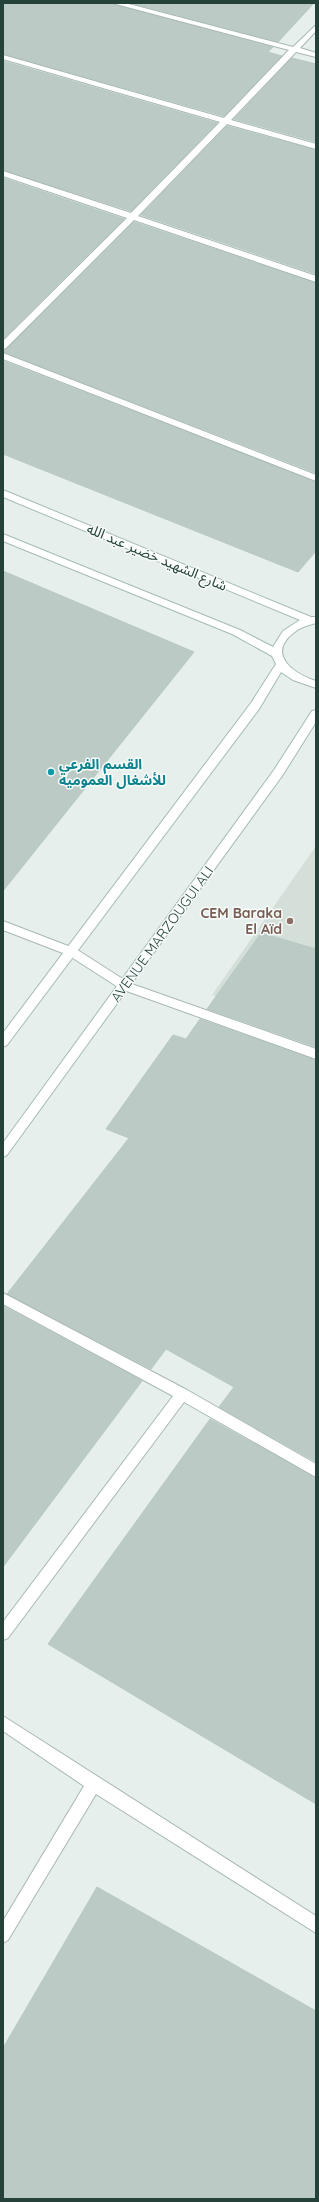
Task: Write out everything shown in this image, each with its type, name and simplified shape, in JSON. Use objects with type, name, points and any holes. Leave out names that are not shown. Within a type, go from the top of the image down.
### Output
[{"type":"street","points":[[116,3],[316,55]]},
{"type":"street","points":[[3,346],[296,50],[316,27]]},
{"type":"street","points":[[3,57],[224,122],[316,147]]},
{"type":"street","points":[[3,173],[316,279]]},
{"type":"street","points":[[3,356],[316,478]]},
{"type":"street","name":"شارع الشهيد خضير عبد الله","points":[[3,493],[313,620]]},
{"type":"street","points":[[3,536],[236,632],[279,659],[290,674],[316,685]]},
{"type":"street","points":[[3,1042],[255,706],[279,659],[278,643],[285,633],[296,625],[313,620]]},
{"type":"street","name":"AVENUE MARZOUGUI ALI","points":[[3,1152],[125,986],[278,773],[316,714]]},
{"type":"street","points":[[3,925],[72,952],[125,986],[316,1054]]},
{"type":"street","points":[[3,1298],[182,1394],[316,1471]]},
{"type":"street","points":[[3,1633],[182,1394]]},
{"type":"street","points":[[3,1724],[94,1784],[316,1925]]},
{"type":"street","points":[[3,1934],[94,1784]]},
{"type":"shaded area","name":"CEM Baraka El Aïd","points":[[316,846],[316,1026],[212,995]]},
{"type":"building","points":[[3,3],[111,3],[273,47],[268,52],[282,56],[224,116],[3,54]]},
{"type":"building","points":[[131,3],[314,3],[278,42]]},
{"type":"building","points":[[292,58],[316,64],[316,142],[234,119]]},
{"type":"building","points":[[3,61],[217,123],[131,211],[3,170]]},
{"type":"building","points":[[227,126],[316,150],[316,274],[141,215]]},
{"type":"building","points":[[3,178],[124,219],[3,339]]},
{"type":"building","points":[[134,222],[316,283],[316,473],[3,352]]},
{"type":"building","points":[[3,361],[316,482],[316,551],[298,572],[3,454]]},
{"type":"building","name":"القسم الفرعي للأشغال العمومية","points":[[3,571],[194,652],[3,891]]},
{"type":"building","name":"CEM Baraka El Aïd","points":[[261,933],[316,949],[316,1047],[207,1009]]},
{"type":"building","points":[[200,1019],[316,1060],[316,1462],[219,1407],[234,1387],[166,1349],[151,1369],[7,1294],[129,1138],[106,1129],[173,1035],[186,1039]]},
{"type":"building","points":[[3,1306],[142,1381],[3,1567]]},
{"type":"building","points":[[210,1419],[316,1478],[316,1804],[48,1644]]},
{"type":"building","points":[[97,1887],[316,2011],[316,2199],[3,2199],[3,2048]]},
{"type":"place","name":"القسم الفرعي للأشغال العمومية","points":[[51,772]]},
{"type":"place","name":"CEM Baraka El Aïd","points":[[290,921]]}]
